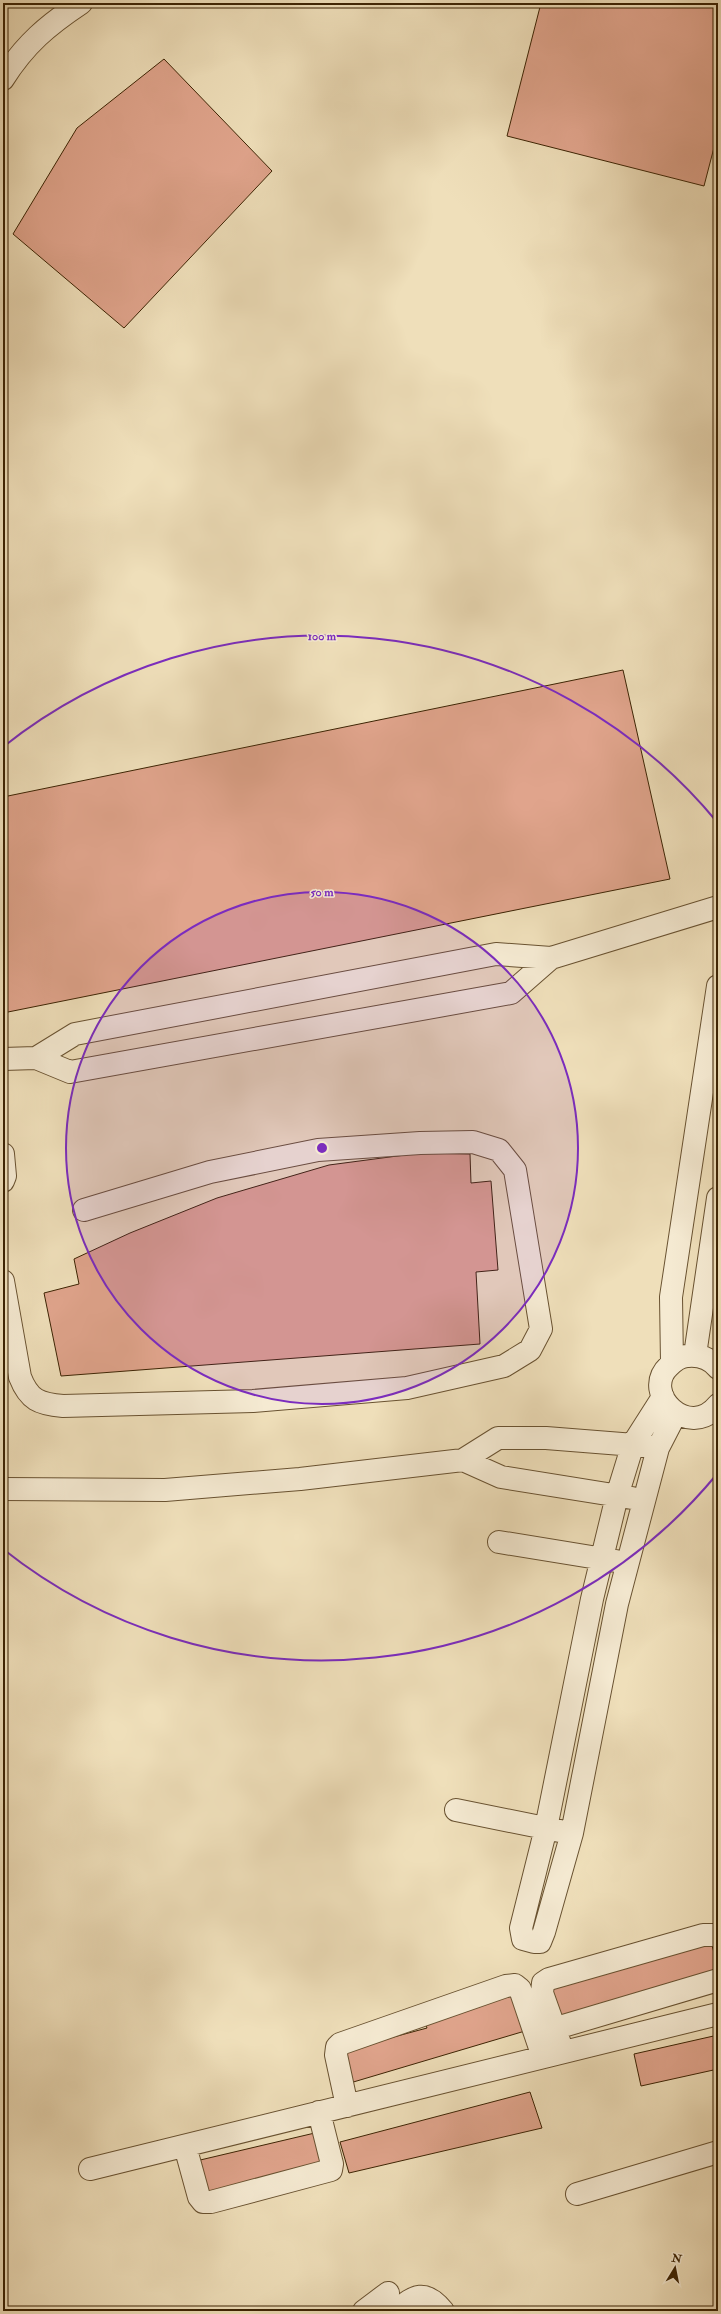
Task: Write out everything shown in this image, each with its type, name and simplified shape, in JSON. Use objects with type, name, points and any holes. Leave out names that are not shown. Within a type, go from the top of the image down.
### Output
[{"type":"street","points":[[3,79],[30,42],[51,24],[81,3]]},
{"type":"street","points":[[36,1058],[75,1034],[496,954],[551,958],[718,907]]},
{"type":"street","points":[[3,1059],[36,1058],[70,1072],[511,993],[551,958]]},
{"type":"street","points":[[672,1363],[671,1297],[718,986]]},
{"type":"street","points":[[3,1281],[20,1377],[25,1390],[35,1400],[48,1405],[63,1406],[252,1401],[407,1388],[504,1366],[530,1350],[540,1329],[515,1170],[499,1150],[473,1142],[420,1143],[318,1150],[210,1172],[84,1210]]},
{"type":"street","points":[[3,1154],[5,1176],[3,1180]]},
{"type":"street","points":[[695,1355],[718,1198]]},
{"type":"street","points":[[718,1368],[706,1358],[695,1355],[684,1356],[672,1363],[662,1377],[660,1387],[669,1405],[696,1418],[705,1416],[718,1405]]},
{"type":"street","points":[[669,1405],[628,1562],[600,1684],[573,1826],[544,1932],[540,1942],[534,1942],[523,1939],[521,1928],[547,1821],[602,1558],[617,1496],[633,1444],[669,1405]]},
{"type":"street","points":[[3,1490],[165,1490],[300,1479],[463,1460],[498,1438],[546,1438],[633,1444],[658,1448]]},
{"type":"street","points":[[463,1460],[501,1477],[644,1500]]},
{"type":"street","points":[[499,1542],[628,1562]]},
{"type":"street","points":[[576,1679],[600,1684]]},
{"type":"street","points":[[457,1803],[573,1826]]},
{"type":"street","points":[[553,2054],[553,2029],[542,1993],[543,1983],[548,1979],[703,1935],[718,1934]]},
{"type":"street","points":[[553,2029],[718,1980]]},
{"type":"street","points":[[347,2106],[336,2055],[337,2047],[342,2043],[506,1986],[515,1985],[520,1989],[553,2054]]},
{"type":"street","points":[[90,2169],[718,2014]]},
{"type":"street","points":[[185,2146],[199,2197],[203,2202],[211,2202],[331,2170],[332,2164],[319,2112]]},
{"type":"street","points":[[577,2194],[718,2152]]},
{"type":"street","points":[[364,2311],[418,2296],[427,2297],[434,2300],[443,2311]]},
{"type":"building","points":[[541,3],[718,3],[718,132],[704,186],[507,136]]},
{"type":"building","points":[[164,59],[272,171],[124,328],[13,234],[77,128]]},
{"type":"building","points":[[623,670],[670,879],[3,1013],[3,797]]},
{"type":"building","points":[[420,1153],[470,1154],[471,1183],[491,1181],[498,1270],[476,1272],[480,1344],[61,1376],[44,1293],[79,1284],[74,1259],[130,1233],[217,1198],[329,1165]]},
{"type":"building","points":[[710,1939],[718,1966],[718,1975],[560,2017],[551,1985]]},
{"type":"building","points":[[515,1990],[525,2031],[350,2083],[340,2049],[375,2042],[427,2028],[425,2023],[482,2006],[480,2000]]},
{"type":"building","points":[[718,2035],[718,2069],[641,2086],[634,2054]]},
{"type":"building","points":[[530,2092],[542,2128],[349,2173],[340,2142]]},
{"type":"building","points":[[319,2132],[327,2168],[205,2197],[196,2161]]}]
